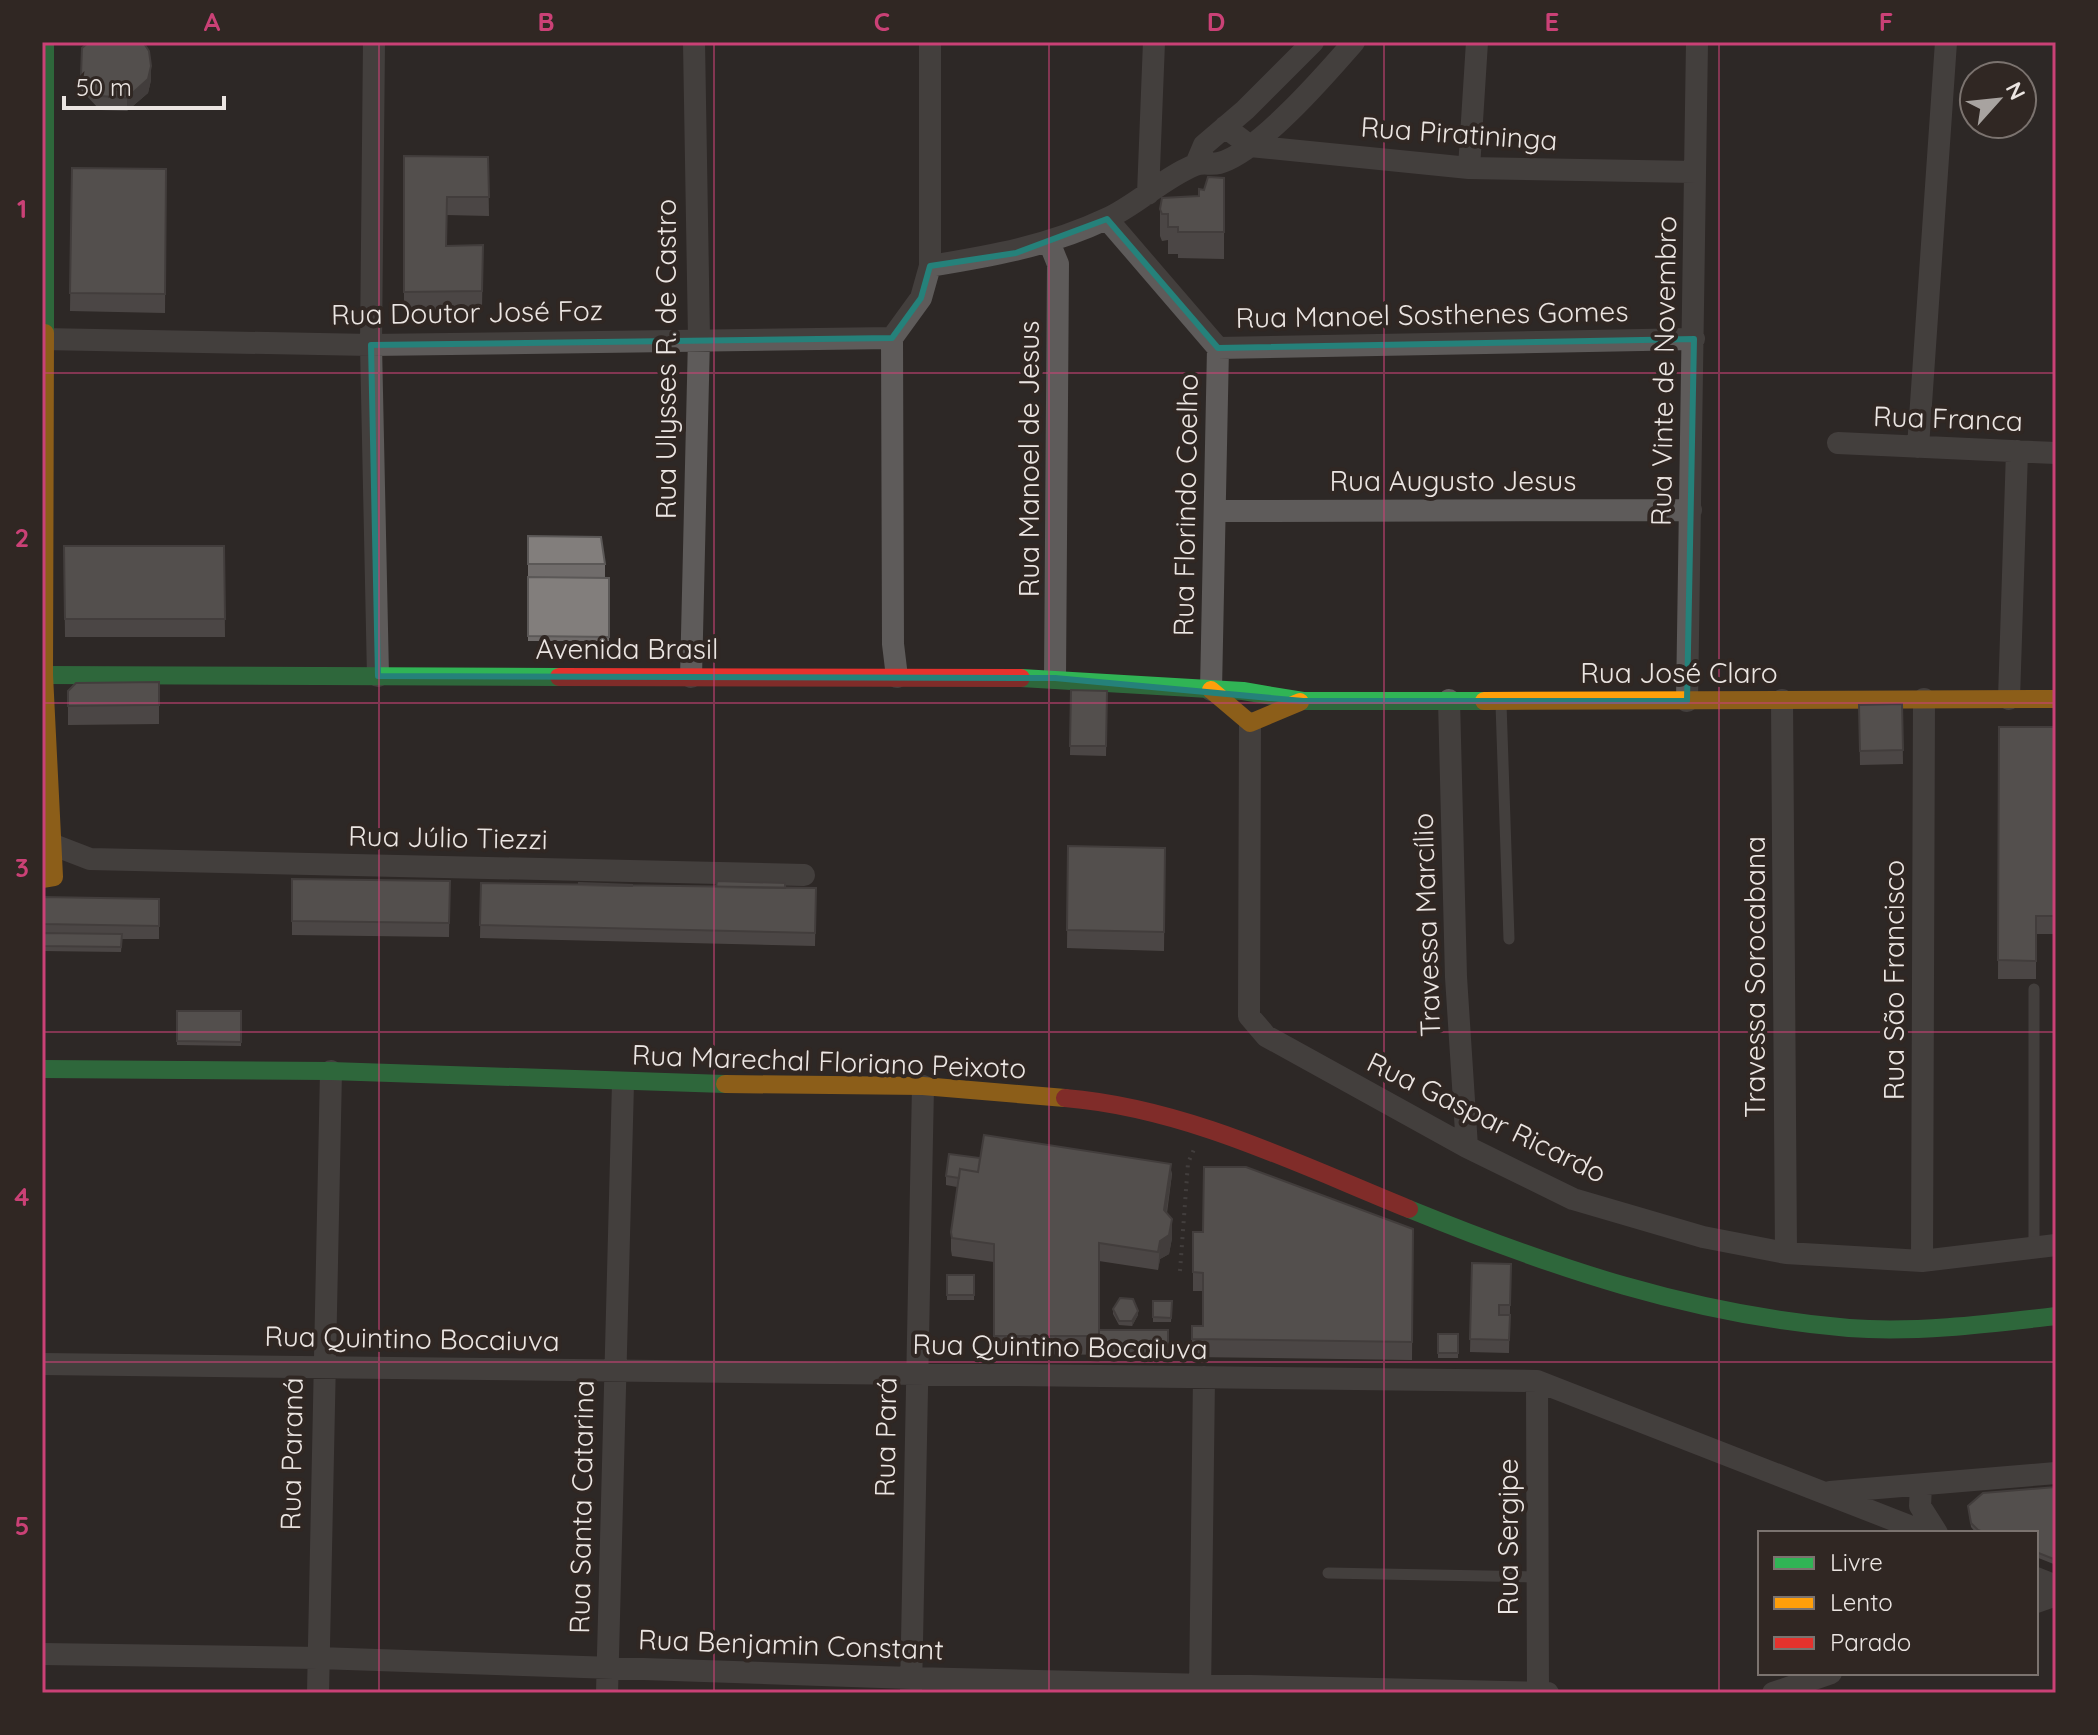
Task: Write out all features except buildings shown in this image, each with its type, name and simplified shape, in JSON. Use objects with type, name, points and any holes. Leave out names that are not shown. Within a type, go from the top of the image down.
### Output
[{"type":"street","points":[[45,42],[43,675],[48,878]]},
{"type":"street","points":[[374,42],[371,345],[378,676]]},
{"type":"street","name":"Rua Ulysses R. de Castro","points":[[691,677],[699,338],[694,42]]},
{"type":"street","points":[[897,677],[893,644],[892,338],[921,298],[930,266],[930,42]]},
{"type":"street","points":[[1148,194],[1154,42]]},
{"type":"street","points":[[1196,164],[1204,145],[1313,42]]},
{"type":"street","points":[[930,266],[1016,253],[1049,242],[1107,219],[1196,164],[1220,163],[1250,146],[1320,82],[1354,42]]},
{"type":"street","points":[[1469,168],[1477,42]]},
{"type":"street","name":"Rua Vinte de Novembro","points":[[1687,701],[1697,42]]},
{"type":"street","points":[[1918,447],[1946,42]]},
{"type":"street","points":[[1225,127],[1250,146]]},
{"type":"street","name":"Rua Piratininga","points":[[1250,146],[1469,168],[1695,172]]},
{"type":"street","name":"Rua Florindo Coelho","points":[[1107,219],[1218,348],[1211,690]]},
{"type":"street","name":"Rua Manoel de Jesus","points":[[1049,242],[1058,264],[1055,678]]},
{"type":"street","name":"Rua Doutor José Foz","points":[[43,339],[371,345],[699,338],[892,338]]},
{"type":"street","name":"Rua Manoel Sosthenes Gomes","points":[[1218,348],[1694,339]]},
{"type":"street","name":"Rua Franca","points":[[1838,443],[2056,453]]},
{"type":"street","points":[[2009,699],[2017,451]]},
{"type":"street","name":"Rua Augusto Jesus","points":[[1215,511],[1691,510]]},
{"type":"street","name":"Avenida Brasil","points":[[43,675],[1055,678],[1211,690]]},
{"type":"street","points":[[1211,690],[1250,723]]},
{"type":"street","name":"Rua José Claro","points":[[1211,690],[1303,701],[2056,699]]},
{"type":"street","name":"Rua São Francisco","points":[[1922,1261],[1924,699]]},
{"type":"street","name":"Travessa Marcílio","points":[[1449,700],[1456,977],[1467,1147]]},
{"type":"street","name":"Travessa Sorocabana","points":[[1782,700],[1786,1253]]},
{"type":"street","name":"Rua José Claro","points":[[1250,723],[1303,701]]},
{"type":"street","name":"Rua Gaspar Ricardo","points":[[1250,723],[1249,1016],[1266,1036],[1467,1147],[1573,1199],[1703,1237],[1786,1253],[1922,1261],[2045,1247]]},
{"type":"street","name":"Rua Júlio Tiezzi","points":[[47,844],[90,859],[804,875]]},
{"type":"street","name":"Rua Júlio Tiezzi","points":[[48,878],[90,859]]},
{"type":"street","name":"Rua Marechal Floriano Peixoto","points":[[42,1069],[331,1071],[623,1083],[923,1086],[1102,1101],[1203,1126],[1494,1244],[1603,1282],[1708,1309],[1804,1324],[1891,1329],[1971,1326],[2056,1316]]},
{"type":"street","name":"Rua Paraná","points":[[318,1693],[322,1368],[331,1071]]},
{"type":"street","name":"Rua Santa Catarina","points":[[607,1693],[623,1083]]},
{"type":"street","name":"Rua Pará","points":[[911,1686],[923,1086]]},
{"type":"street","name":"Rua Quintino Bocaiuva","points":[[42,1364],[1537,1381],[1825,1492],[2056,1473]]},
{"type":"street","points":[[1200,1688],[1204,1377]]},
{"type":"street","name":"Rua Sergipe","points":[[1537,1381],[1537,1577],[1541,1692]]},
{"type":"street","points":[[1921,1485],[1920,1506],[1936,1531]]},
{"type":"street","points":[[1825,1492],[1922,1531]]},
{"type":"street","name":"Rua Benjamin Constant","points":[[42,1654],[318,1658],[607,1669],[911,1686],[1541,1692]]},
{"type":"street","points":[[1773,1693],[1825,1675]]},
{"type":"lane","points":[[1501,699],[1509,939]]},
{"type":"lane","points":[[2034,989],[2045,1247]]},
{"type":"lane","points":[[1328,1573],[1537,1577]]},
{"type":"path","points":[[1180,1271],[1188,1163],[1203,1126]]},
{"type":"highlighted area","points":[[1107,219],[1218,348],[1694,339],[1687,701],[1303,701],[1055,678],[378,676],[371,345],[892,338],[921,298],[930,266],[1016,253]]},
{"type":"traffic: fast","points":[[45,42],[45,333]]},
{"type":"traffic: fast","points":[[42,675],[559,677]]},
{"type":"traffic: fast","points":[[1021,678],[1243,691],[1303,701],[1484,701]]},
{"type":"traffic: fast","points":[[42,1069],[331,1071],[725,1084]]},
{"type":"traffic: fast","points":[[1409,1209],[1517,1251],[1624,1286],[1791,1322],[1900,1329],[2056,1316]]},
{"type":"traffic: slow","points":[[42,879],[54,877],[44,675],[45,333]]},
{"type":"traffic: slow","points":[[1211,690],[1250,723],[1300,702]]},
{"type":"traffic: slow","points":[[1484,701],[2056,699]]},
{"type":"traffic: slow","points":[[725,1084],[923,1086],[1065,1098]]},
{"type":"traffic: jam","points":[[559,677],[1021,678]]},
{"type":"traffic: jam","points":[[1065,1098],[1154,1113],[1198,1126],[1241,1140],[1409,1209]]}]
